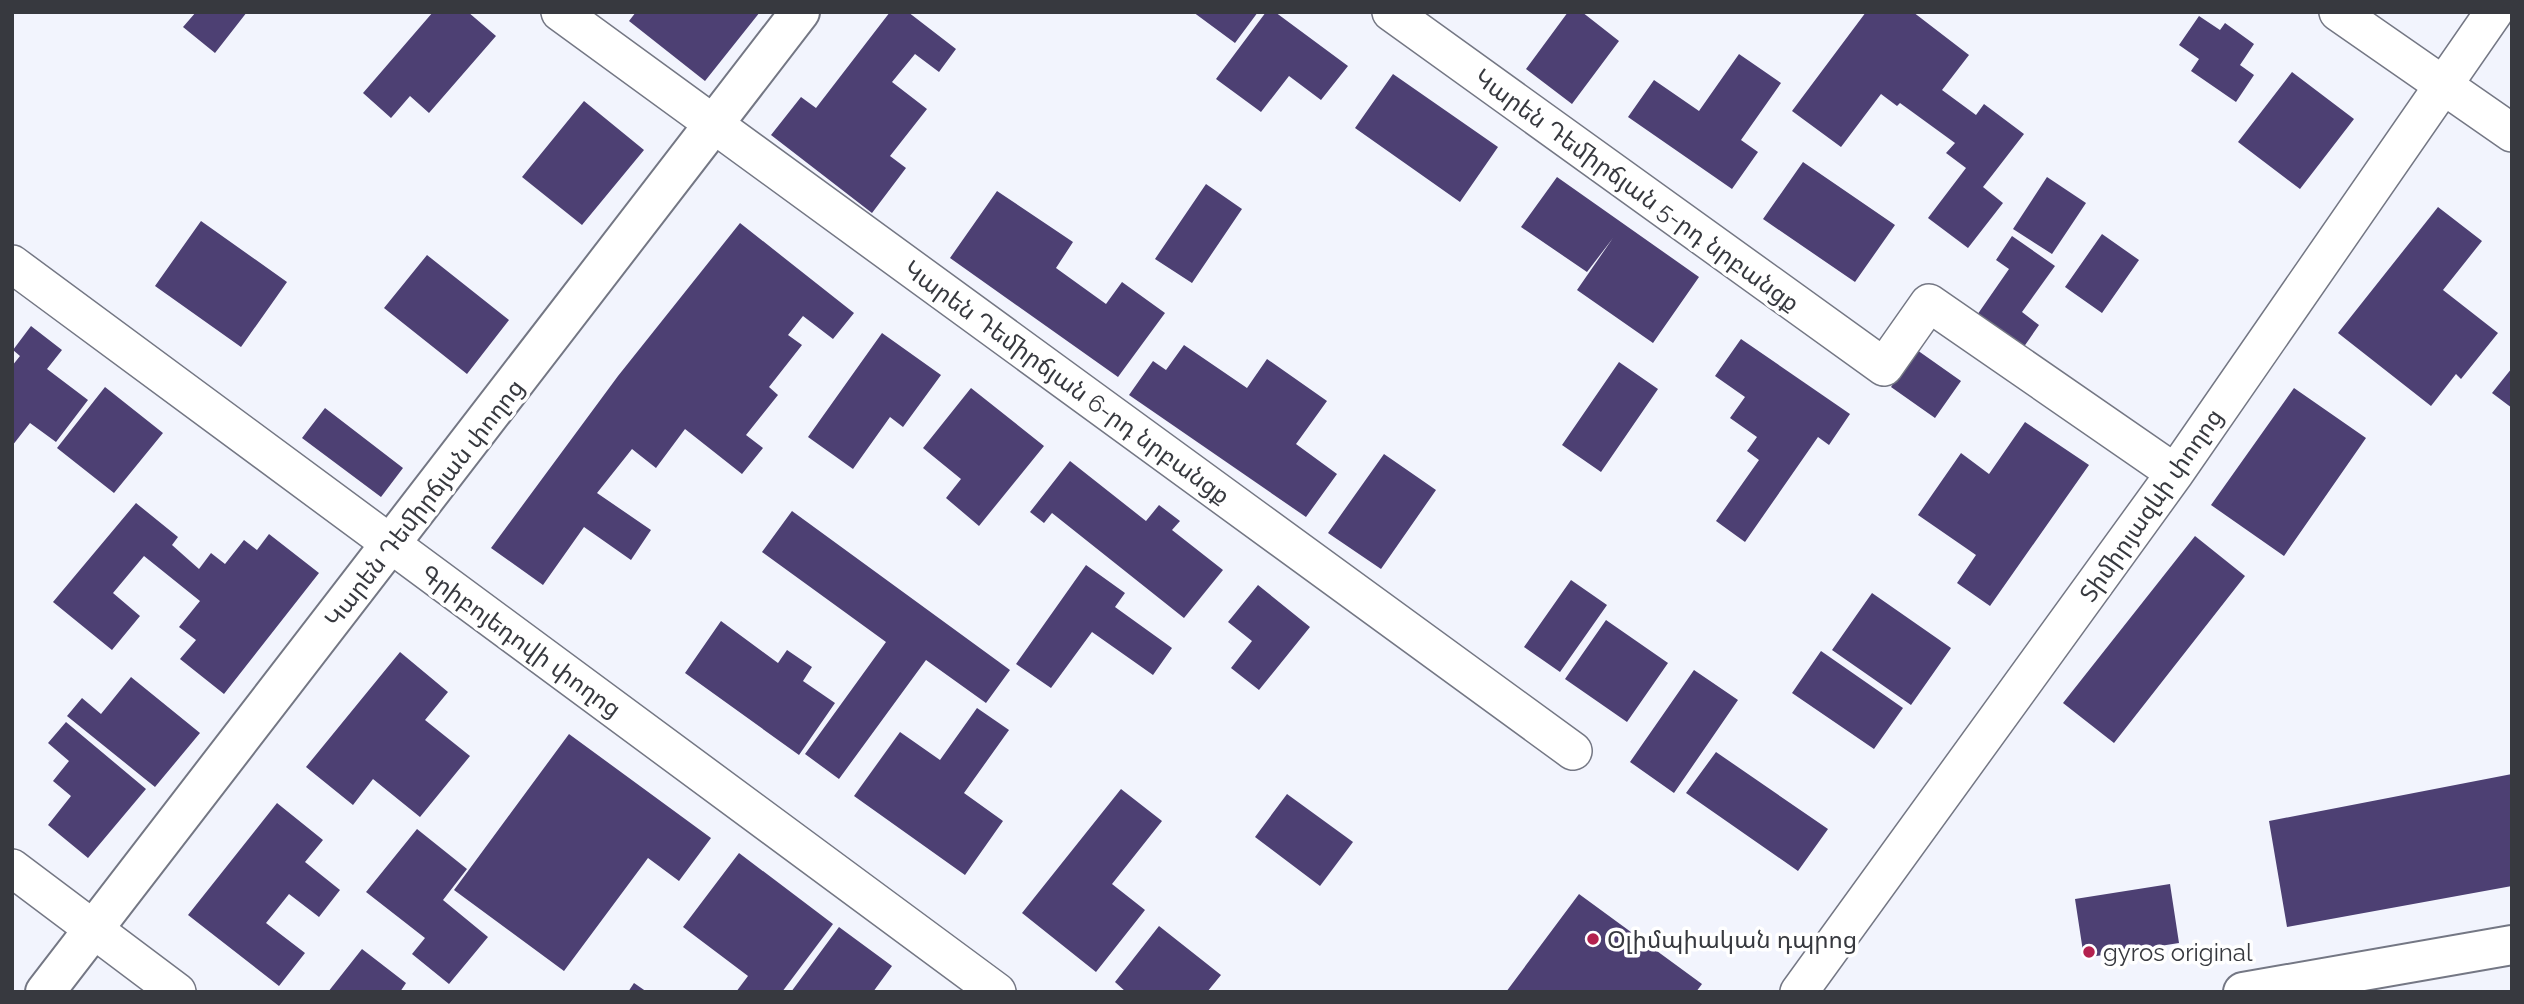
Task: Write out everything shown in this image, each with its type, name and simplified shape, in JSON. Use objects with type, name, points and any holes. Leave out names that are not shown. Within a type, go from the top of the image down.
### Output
[{"type":"street","name":"Կարեն Դեմիրճյան 6-րդ նրբանցք","points":[[560,12],[1573,751]]},
{"type":"street","name":"Կարեն Դեմիրճյան փողոց","points":[[45,992],[800,12]]},
{"type":"street","name":"Կարեն Դեմիրճյան 5-րդ նրբանցք","points":[[1391,12],[1884,367],[1929,303],[2175,473]]},
{"type":"street","points":[[2338,12],[2512,133]]},
{"type":"street","name":"Տիմիրյազևի փողոց","points":[[1799,992],[2175,473],[2494,12]]},
{"type":"street","name":"Գրիբոյեդովի փողոց","points":[[12,264],[997,992]]},
{"type":"street","points":[[12,868],[177,992]]},
{"type":"street","points":[[2243,992],[2512,944]]},
{"type":"building","points":[[196,12],[247,12],[215,53],[183,27]]},
{"type":"building","points":[[433,12],[468,12],[496,36],[429,113],[410,96],[391,118],[363,93]]},
{"type":"building","points":[[636,12],[760,12],[705,81],[629,21]]},
{"type":"building","points":[[890,12],[908,12],[956,49],[939,72],[915,54],[892,82],[927,109],[890,156],[906,168],[872,213],[771,135],[801,97],[816,108]]},
{"type":"building","points":[[1193,12],[1258,12],[1235,43]]},
{"type":"building","points":[[1266,12],[1275,12],[1348,66],[1321,100],[1289,76],[1261,112],[1216,79]]},
{"type":"building","points":[[1568,12],[1582,12],[1619,41],[1572,104],[1526,69]]},
{"type":"building","points":[[1866,12],[1913,12],[1969,55],[1942,90],[1976,115],[1984,104],[2024,134],[1983,187],[2003,203],[1968,248],[1928,218],[1966,168],[1946,153],[1955,143],[1900,103],[1897,106],[1881,94],[1841,147],[1792,111]]},
{"type":"building","points":[[2199,16],[2220,30],[2225,23],[2254,44],[2240,65],[2254,75],[2236,102],[2191,71],[2199,59],[2179,45]]},
{"type":"building","points":[[1739,54],[1781,83],[1741,140],[1758,152],[1732,189],[1628,117],[1654,80],[1699,111]]},
{"type":"building","points":[[2292,72],[2354,119],[2300,189],[2238,142]]},
{"type":"building","points":[[1393,74],[1498,147],[1460,202],[1355,128]]},
{"type":"building","points":[[584,101],[644,150],[582,225],[522,177]]},
{"type":"building","points":[[1803,162],[1895,225],[1855,282],[1763,219]]},
{"type":"building","points":[[1557,177],[1699,277],[1653,343],[1577,290],[1613,238],[1587,272],[1521,227]]},
{"type":"building","points":[[2047,177],[2086,203],[2052,254],[2013,229]]},
{"type":"building","points":[[1206,184],[1242,209],[1192,283],[1155,259]]},
{"type":"building","points":[[997,191],[1073,242],[1056,268],[1106,304],[1122,282],[1165,313],[1118,377],[950,258]]},
{"type":"building","points":[[2438,207],[2482,241],[2443,290],[2498,333],[2461,379],[2456,374],[2431,406],[2338,333]]},
{"type":"building","points":[[201,221],[287,282],[241,347],[155,286]]},
{"type":"building","points":[[740,223],[854,313],[833,339],[803,316],[788,335],[802,345],[769,387],[778,395],[746,435],[763,448],[742,474],[685,429],[656,468],[632,449],[597,493],[651,530],[631,560],[584,527],[543,585],[491,548],[618,376]]},
{"type":"building","points":[[2102,234],[2139,260],[2102,313],[2065,287]]},
{"type":"building","points":[[2012,236],[2055,266],[2022,312],[2039,325],[2021,351],[1975,318],[2009,269],[1996,260]]},
{"type":"building","points":[[427,255],[509,320],[467,374],[384,308]]},
{"type":"building","points":[[31,326],[62,350],[47,369],[88,400],[56,442],[30,423],[12,446],[12,366],[20,356],[13,350]]},
{"type":"building","points":[[882,333],[941,375],[903,427],[890,417],[853,469],[808,437]]},
{"type":"building","points":[[1741,339],[1850,414],[1829,445],[1818,437],[1745,542],[1716,521],[1759,460],[1747,451],[1757,437],[1730,418],[1745,397],[1715,376]]},
{"type":"building","points":[[1184,345],[1247,388],[1267,359],[1327,401],[1296,444],[1337,474],[1306,517],[1129,395],[1153,361],[1166,370]]},
{"type":"building","points":[[1917,350],[1961,381],[1935,418],[1891,387]]},
{"type":"building","points":[[1619,362],[1658,389],[1601,472],[1562,445]]},
{"type":"building","points":[[2512,368],[2512,408],[2492,393]]},
{"type":"building","points":[[105,387],[163,433],[114,493],[57,448]]},
{"type":"building","points":[[971,388],[1044,446],[979,526],[946,498],[961,479],[923,448]]},
{"type":"building","points":[[2294,388],[2366,438],[2284,556],[2211,505]]},
{"type":"building","points":[[325,408],[403,468],[381,497],[302,438]]},
{"type":"building","points":[[2025,422],[2089,465],[1990,606],[1957,583],[1976,555],[1918,515],[1961,453],[1989,474]]},
{"type":"building","points":[[1384,454],[1436,490],[1381,569],[1328,533]]},
{"type":"building","points":[[1070,461],[1146,521],[1159,505],[1180,521],[1172,530],[1223,570],[1184,618],[1052,513],[1044,523],[1030,512]]},
{"type":"building","points":[[136,503],[178,537],[172,545],[199,569],[211,553],[225,564],[244,540],[257,550],[269,534],[319,573],[224,694],[180,659],[196,640],[179,627],[200,601],[144,556],[113,593],[140,616],[112,650],[53,602]]},
{"type":"building","points":[[792,511],[1010,670],[986,703],[926,660],[839,779],[805,754],[886,642],[762,552]]},
{"type":"building","points":[[2195,536],[2245,576],[2114,743],[2063,703]]},
{"type":"building","points":[[1086,565],[1125,593],[1115,607],[1172,648],[1153,675],[1092,632],[1051,688],[1016,664]]},
{"type":"building","points":[[1571,580],[1607,605],[1560,672],[1524,647]]},
{"type":"building","points":[[1258,585],[1310,627],[1259,690],[1231,668],[1252,641],[1228,622]]},
{"type":"building","points":[[1872,593],[1951,648],[1911,705],[1832,650]]},
{"type":"building","points":[[1606,620],[1668,663],[1627,722],[1565,679]]},
{"type":"building","points":[[721,621],[778,663],[787,650],[812,667],[803,681],[835,703],[799,755],[685,673]]},
{"type":"building","points":[[1821,651],[1903,708],[1874,749],[1792,693]]},
{"type":"building","points":[[400,652],[448,692],[425,720],[470,756],[420,817],[373,779],[353,805],[306,767]]},
{"type":"building","points":[[1694,670],[1738,700],[1674,793],[1630,762]]},
{"type":"building","points":[[131,677],[200,733],[155,787],[67,716],[82,698],[101,714]]},
{"type":"building","points":[[977,708],[1009,730],[964,793],[1003,821],[965,875],[854,796],[900,732],[940,760]]},
{"type":"building","points":[[66,722],[146,789],[88,858],[48,825],[71,796],[53,781],[69,761],[48,743]]},
{"type":"building","points":[[569,734],[711,838],[679,881],[648,858],[564,971],[454,890]]},
{"type":"building","points":[[1716,752],[1828,829],[1798,871],[1686,793]]},
{"type":"building","points":[[2512,774],[2512,886],[2287,927],[2269,821]]},
{"type":"building","points":[[1121,789],[1162,821],[1112,884],[1145,910],[1096,972],[1022,913]]},
{"type":"building","points":[[1287,794],[1353,842],[1320,886],[1255,837]]},
{"type":"building","points":[[277,803],[323,840],[305,862],[340,890],[319,917],[289,894],[266,923],[305,953],[279,986],[188,915]]},
{"type":"building","points":[[417,829],[467,869],[443,900],[488,937],[449,984],[412,954],[425,938],[366,892]]},
{"type":"building","points":[[739,853],[833,924],[782,992],[736,992],[748,976],[683,927]]},
{"type":"building","points":[[2170,884],[2179,943],[2084,958],[2075,899]]},
{"type":"building","name":"Օլիմպիական դպրոց","points":[[1579,894],[1702,984],[1696,992],[1506,992]]},
{"type":"building","points":[[1159,926],[1221,975],[1207,992],[1126,992],[1115,982]]},
{"type":"building","points":[[839,927],[892,966],[873,992],[791,992]]},
{"type":"building","points":[[362,949],[406,983],[400,992],[328,992]]},
{"type":"building","points":[[634,983],[647,992],[628,992]]},
{"type":"place","name":"Օլիմպիական դպրոց","points":[[1593,939]]},
{"type":"place","name":"gyros original","points":[[2089,952]]}]
